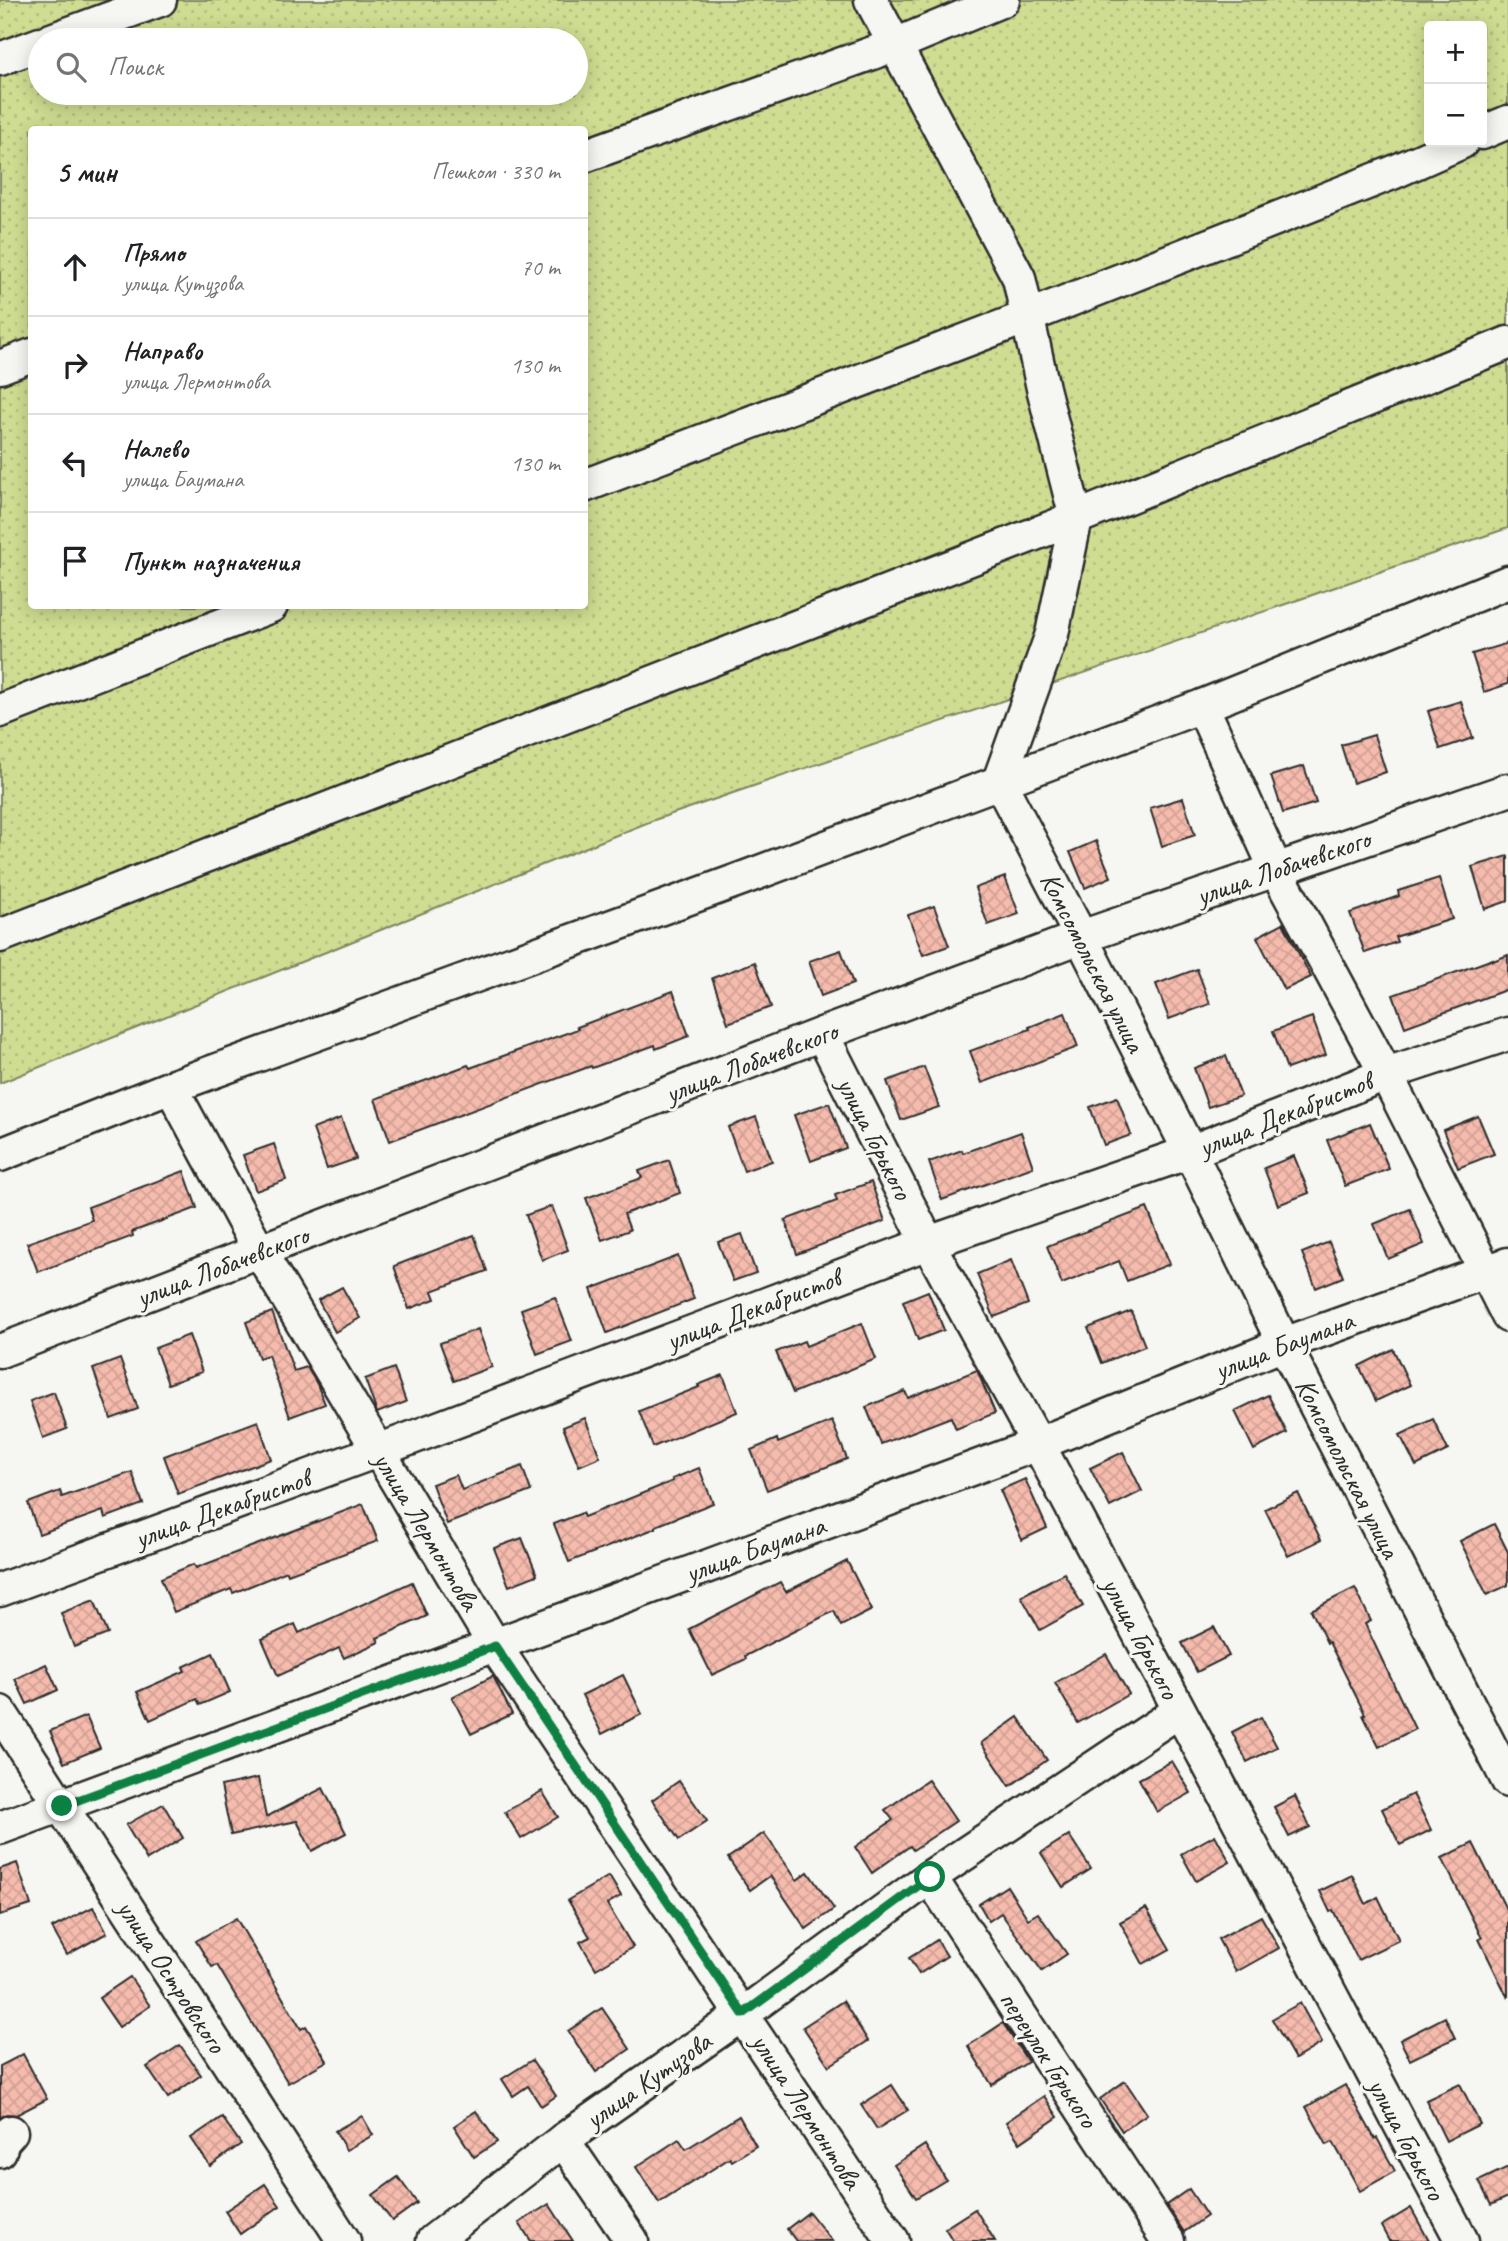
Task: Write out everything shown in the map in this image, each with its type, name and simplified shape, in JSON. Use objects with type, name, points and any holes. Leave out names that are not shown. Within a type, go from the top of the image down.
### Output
[{"type":"street","points":[[84,28],[160,0]]},
{"type":"street","points":[[871,0],[1019,278],[1076,518],[1052,634],[999,781]]},
{"type":"street","points":[[588,155],[895,45],[1003,0]]},
{"type":"street","points":[[0,58],[28,48]]},
{"type":"street","points":[[1487,131],[1508,122]]},
{"type":"street","points":[[588,484],[1027,317],[1392,173],[1451,147]]},
{"type":"street","points":[[0,936],[1076,518],[1508,342]]},
{"type":"street","points":[[0,367],[28,356]]},
{"type":"street","points":[[0,1155],[172,1087],[741,879],[1202,706],[1508,582]]},
{"type":"street","points":[[0,711],[263,609]]},
{"type":"street","points":[[1202,706],[1276,870],[1386,1074],[1496,1268],[1508,1316]]},
{"type":"street","name":"Комсомольская улица","points":[[999,781],[1081,937],[1284,1344],[1508,1781]]},
{"type":"street","name":"улица Лобачевского","points":[[0,1351],[1081,937],[1508,790]]},
{"type":"street","name":"улица Горького","points":[[822,1034],[928,1243],[1038,1444],[1462,2241]]},
{"type":"street","name":"улица Декабристов","points":[[0,1590],[928,1243],[1190,1152],[1386,1074],[1508,1034]]},
{"type":"street","name":"улица Лермонтова","points":[[172,1087],[260,1252],[495,1646],[893,2241]]},
{"type":"street","name":"улица Баумана","points":[[0,1829],[1038,1444],[1284,1344],[1496,1268]]},
{"type":"street","name":"улица Кутузова","points":[[433,2241],[563,2140],[743,2014],[930,1877],[1179,1711]]},
{"type":"street","name":"улица Островского","points":[[0,1712],[344,2241]]},
{"type":"street","name":"переулок Горького","points":[[930,1877],[1168,2241]]},
{"type":"street","points":[[563,2140],[632,2241]]},
{"type":"green space","points":[[0,0],[1508,0],[1508,528],[654,820],[0,1083]]},
{"type":"building","points":[[1508,643],[1508,684],[1484,692],[1472,654]]},
{"type":"building","points":[[1461,701],[1473,738],[1440,749],[1428,711]]},
{"type":"building","points":[[1374,735],[1386,772],[1353,783],[1341,745]]},
{"type":"building","points":[[1304,766],[1316,803],[1283,813],[1271,776]]},
{"type":"building","points":[[1183,798],[1195,835],[1162,846],[1150,808]]},
{"type":"building","points":[[1096,841],[1111,877],[1085,888],[1070,852]]},
{"type":"building","points":[[1508,856],[1508,901],[1485,909],[1472,867]]},
{"type":"building","points":[[1005,877],[1019,914],[988,925],[975,888]]},
{"type":"building","points":[[1439,878],[1452,919],[1395,937],[1397,942],[1365,953],[1350,913],[1399,896],[1398,891]]},
{"type":"building","points":[[934,906],[949,946],[923,955],[908,915]]},
{"type":"building","points":[[1283,923],[1311,977],[1284,990],[1257,937]]},
{"type":"building","points":[[841,950],[853,984],[821,996],[809,961]]},
{"type":"building","points":[[1508,955],[1508,989],[1405,1027],[1393,995]]},
{"type":"building","points":[[755,962],[771,1007],[728,1023],[712,978]]},
{"type":"building","points":[[1197,969],[1210,1004],[1169,1019],[1156,984]]},
{"type":"building","points":[[673,991],[689,1036],[656,1049],[655,1045],[592,1068],[591,1066],[390,1141],[375,1099],[578,1029],[577,1027]]},
{"type":"building","points":[[1065,1013],[1078,1047],[982,1083],[970,1051]]},
{"type":"building","points":[[1312,1017],[1326,1055],[1287,1069],[1273,1031]]},
{"type":"building","points":[[1226,1056],[1241,1096],[1208,1107],[1194,1068]]},
{"type":"building","points":[[924,1067],[939,1107],[901,1120],[887,1081]]},
{"type":"building","points":[[1117,1097],[1131,1135],[1104,1145],[1090,1107]]},
{"type":"building","points":[[829,1103],[846,1148],[811,1161],[794,1115]]},
{"type":"building","points":[[1478,1116],[1494,1154],[1458,1168],[1443,1130]]},
{"type":"building","points":[[756,1117],[772,1161],[744,1171],[728,1127]]},
{"type":"building","points":[[341,1118],[356,1159],[327,1169],[313,1129]]},
{"type":"building","points":[[1370,1123],[1389,1169],[1345,1186],[1327,1140]]},
{"type":"building","points":[[1021,1132],[1033,1167],[942,1200],[929,1162]]},
{"type":"building","points":[[274,1144],[286,1180],[256,1191],[243,1155]]},
{"type":"building","points":[[1294,1156],[1309,1193],[1278,1205],[1264,1168]]},
{"type":"building","points":[[669,1160],[680,1193],[624,1214],[630,1230],[602,1240],[586,1198],[642,1178],[639,1171]]},
{"type":"building","points":[[184,1171],[197,1208],[38,1272],[27,1243],[92,1220],[88,1207]]},
{"type":"building","points":[[871,1182],[885,1221],[797,1254],[785,1220],[837,1201],[835,1195]]},
{"type":"building","points":[[552,1206],[568,1250],[542,1260],[526,1215]]},
{"type":"building","points":[[1147,1208],[1170,1264],[1127,1281],[1119,1261],[1062,1284],[1047,1246]]},
{"type":"building","points":[[1410,1209],[1424,1244],[1388,1259],[1374,1224]]},
{"type":"building","points":[[742,1234],[756,1273],[733,1281],[718,1242]]},
{"type":"building","points":[[474,1235],[487,1271],[432,1291],[435,1299],[409,1309],[394,1266]]},
{"type":"building","points":[[1329,1242],[1343,1277],[1316,1288],[1302,1253]]},
{"type":"building","points":[[678,1256],[694,1299],[607,1333],[591,1289]]},
{"type":"building","points":[[1011,1260],[1028,1304],[994,1317],[977,1274]]},
{"type":"building","points":[[342,1287],[360,1318],[335,1332],[318,1300]]},
{"type":"building","points":[[928,1291],[944,1330],[918,1340],[903,1301]]},
{"type":"building","points":[[555,1297],[572,1341],[537,1354],[521,1309]]},
{"type":"building","points":[[1131,1311],[1145,1346],[1102,1363],[1088,1328]]},
{"type":"building","points":[[272,1312],[294,1371],[307,1367],[325,1404],[290,1417],[268,1355],[259,1358],[246,1322]]},
{"type":"building","points":[[862,1323],[876,1359],[793,1393],[776,1352],[804,1341],[806,1346]]},
{"type":"building","points":[[478,1329],[492,1367],[454,1381],[440,1343]]},
{"type":"building","points":[[189,1335],[202,1372],[168,1384],[155,1348]]},
{"type":"building","points":[[1393,1349],[1410,1385],[1376,1401],[1359,1366]]},
{"type":"building","points":[[120,1359],[138,1409],[111,1419],[93,1369]]},
{"type":"building","points":[[394,1368],[406,1402],[377,1413],[365,1379]]},
{"type":"building","points":[[977,1370],[995,1413],[956,1429],[951,1417],[881,1444],[866,1407],[905,1391],[908,1398]]},
{"type":"building","points":[[723,1375],[737,1412],[653,1447],[639,1411]]},
{"type":"building","points":[[54,1392],[67,1429],[43,1438],[30,1401]]},
{"type":"building","points":[[1268,1395],[1287,1433],[1254,1450],[1235,1411]]},
{"type":"building","points":[[585,1418],[600,1457],[579,1466],[563,1427]]},
{"type":"building","points":[[1433,1419],[1448,1450],[1416,1466],[1400,1435]]},
{"type":"building","points":[[258,1421],[271,1459],[178,1494],[164,1456]]},
{"type":"building","points":[[832,1421],[847,1459],[767,1490],[751,1450],[777,1439],[778,1443]]},
{"type":"building","points":[[1123,1452],[1142,1491],[1110,1507],[1090,1468]]},
{"type":"building","points":[[522,1466],[531,1491],[447,1524],[432,1484],[456,1475],[462,1490]]},
{"type":"building","points":[[699,1468],[713,1503],[569,1562],[554,1524],[582,1513],[584,1517]]},
{"type":"building","points":[[132,1472],[143,1504],[105,1518],[103,1511],[39,1534],[28,1503],[60,1491],[62,1497]]},
{"type":"building","points":[[1025,1479],[1047,1528],[1022,1540],[1000,1490]]},
{"type":"building","points":[[1298,1493],[1321,1540],[1288,1556],[1265,1509]]},
{"type":"building","points":[[363,1504],[378,1541],[288,1574],[287,1571],[233,1593],[231,1589],[174,1612],[161,1578],[194,1564],[196,1568]]},
{"type":"building","points":[[1494,1524],[1508,1552],[1508,1585],[1487,1595],[1460,1541]]},
{"type":"building","points":[[522,1538],[537,1575],[509,1586],[494,1548]]},
{"type":"building","points":[[847,1561],[872,1610],[841,1626],[834,1611],[712,1675],[689,1629],[780,1582],[786,1592]]},
{"type":"building","points":[[1064,1573],[1083,1606],[1040,1630],[1021,1596]]},
{"type":"building","points":[[412,1582],[427,1616],[377,1638],[379,1642],[344,1658],[339,1648],[278,1676],[262,1639],[295,1624],[299,1633]]},
{"type":"building","points":[[1355,1588],[1371,1621],[1365,1624],[1415,1729],[1379,1747],[1363,1715],[1365,1714],[1311,1610]]},
{"type":"building","points":[[94,1600],[108,1634],[74,1647],[61,1613]]},
{"type":"building","points":[[1214,1627],[1229,1656],[1197,1672],[1182,1643]]},
{"type":"building","points":[[213,1653],[230,1692],[200,1705],[197,1699],[150,1720],[137,1692],[185,1671],[183,1667]]},
{"type":"building","points":[[1106,1654],[1129,1694],[1078,1723],[1055,1683]]},
{"type":"building","points":[[46,1664],[58,1690],[27,1704],[15,1679]]},
{"type":"building","points":[[623,1675],[642,1714],[602,1734],[582,1695]]},
{"type":"building","points":[[493,1676],[512,1714],[471,1734],[452,1697]]},
{"type":"building","points":[[86,1716],[100,1748],[64,1763],[50,1731]]},
{"type":"building","points":[[1018,1717],[1047,1760],[1010,1786],[981,1743]]},
{"type":"building","points":[[1261,1717],[1277,1747],[1247,1762],[1232,1732]]},
{"type":"building","points":[[1172,1761],[1191,1793],[1157,1812],[1139,1779]]},
{"type":"building","points":[[258,1778],[266,1817],[323,1788],[346,1833],[312,1851],[297,1821],[231,1835],[221,1786]]},
{"type":"building","points":[[928,1780],[956,1821],[913,1850],[910,1846],[872,1873],[855,1847],[893,1820],[885,1810]]},
{"type":"building","points":[[679,1781],[707,1821],[679,1840],[652,1800]]},
{"type":"building","points":[[542,1791],[558,1817],[521,1839],[505,1812]]},
{"type":"building","points":[[1413,1794],[1431,1830],[1400,1845],[1382,1809]]},
{"type":"building","points":[[1295,1796],[1310,1827],[1289,1837],[1274,1807]]},
{"type":"building","points":[[163,1804],[183,1838],[147,1860],[126,1825]]},
{"type":"building","points":[[764,1833],[797,1880],[808,1872],[834,1909],[806,1929],[770,1876],[750,1890],[728,1858]]},
{"type":"building","points":[[1069,1835],[1091,1869],[1063,1887],[1041,1853]]},
{"type":"building","points":[[1215,1835],[1230,1862],[1196,1881],[1181,1854]]},
{"type":"building","points":[[1473,1843],[1508,1913],[1508,1998],[1442,1858]]},
{"type":"building","points":[[17,1863],[31,1905],[0,1915],[0,1869]]},
{"type":"building","points":[[1352,1875],[1366,1904],[1378,1897],[1399,1940],[1358,1960],[1333,1910],[1330,1912],[1320,1891]]},
{"type":"building","points":[[609,1876],[621,1896],[607,1904],[633,1947],[596,1969],[580,1942],[590,1937],[568,1900]]},
{"type":"building","points":[[1007,1886],[1028,1919],[1038,1913],[1067,1954],[1042,1971],[1001,1913],[989,1921],[979,1904]]},
{"type":"building","points":[[93,1907],[107,1933],[67,1955],[52,1928]]},
{"type":"building","points":[[1146,1908],[1170,1949],[1143,1964],[1120,1922]]},
{"type":"building","points":[[1261,1916],[1279,1948],[1236,1972],[1218,1939]]},
{"type":"building","points":[[236,1918],[301,2029],[306,2026],[327,2061],[288,2083],[217,1965],[212,1967],[196,1941]]},
{"type":"building","points":[[937,1940],[947,1956],[919,1974],[909,1958]]},
{"type":"building","points":[[130,1977],[150,2006],[119,2027],[99,1998]]},
{"type":"building","points":[[843,2001],[868,2041],[829,2066],[803,2027]]},
{"type":"building","points":[[1300,2003],[1322,2043],[1295,2059],[1272,2019]]},
{"type":"building","points":[[602,2008],[630,2049],[596,2072],[568,2031]]},
{"type":"building","points":[[1445,2017],[1455,2038],[1410,2060],[1400,2040]]},
{"type":"building","points":[[1003,2023],[1028,2062],[992,2085],[968,2046]]},
{"type":"building","points":[[180,2045],[201,2075],[168,2098],[147,2067]]},
{"type":"building","points":[[23,2054],[47,2099],[16,2115],[6,2114],[0,2118],[0,2066]]},
{"type":"building","points":[[532,2060],[556,2096],[541,2106],[528,2086],[513,2096],[502,2079]]},
{"type":"building","points":[[1125,2081],[1147,2114],[1122,2131],[1100,2099]]},
{"type":"building","points":[[1460,2084],[1480,2124],[1446,2141],[1426,2100]]},
{"type":"building","points":[[892,2085],[908,2110],[877,2129],[861,2105]]},
{"type":"building","points":[[1345,2085],[1395,2171],[1360,2191],[1333,2142],[1327,2145],[1306,2107]]},
{"type":"building","points":[[1044,2096],[1058,2117],[1020,2143],[1006,2122]]},
{"type":"building","points":[[476,2111],[497,2142],[474,2157],[454,2126]]},
{"type":"building","points":[[362,2116],[373,2135],[346,2150],[335,2131]]},
{"type":"building","points":[[739,2116],[756,2146],[732,2161],[730,2158],[659,2203],[636,2167],[679,2139],[686,2149]]},
{"type":"building","points":[[222,2117],[241,2144],[210,2166],[191,2138]]},
{"type":"building","points":[[925,2145],[946,2180],[916,2198],[894,2165]]},
{"type":"building","points":[[1508,2167],[1508,2197],[1491,2205],[1479,2181]]},
{"type":"building","points":[[398,2177],[417,2203],[392,2221],[373,2195]]},
{"type":"building","points":[[265,2184],[280,2206],[240,2234],[225,2211]]},
{"type":"building","points":[[1189,2189],[1207,2216],[1184,2232],[1166,2205]]},
{"type":"building","points":[[549,2204],[573,2241],[531,2241],[519,2223]]},
{"type":"building","points":[[1411,2208],[1429,2241],[1389,2241],[1381,2226]]},
{"type":"building","points":[[975,2209],[995,2241],[953,2241],[945,2228]]},
{"type":"building","points":[[809,2212],[832,2241],[796,2241],[787,2229]]},
{"type":"route","points":[[62,1806],[495,1646],[743,2014],[930,1877]]}]
